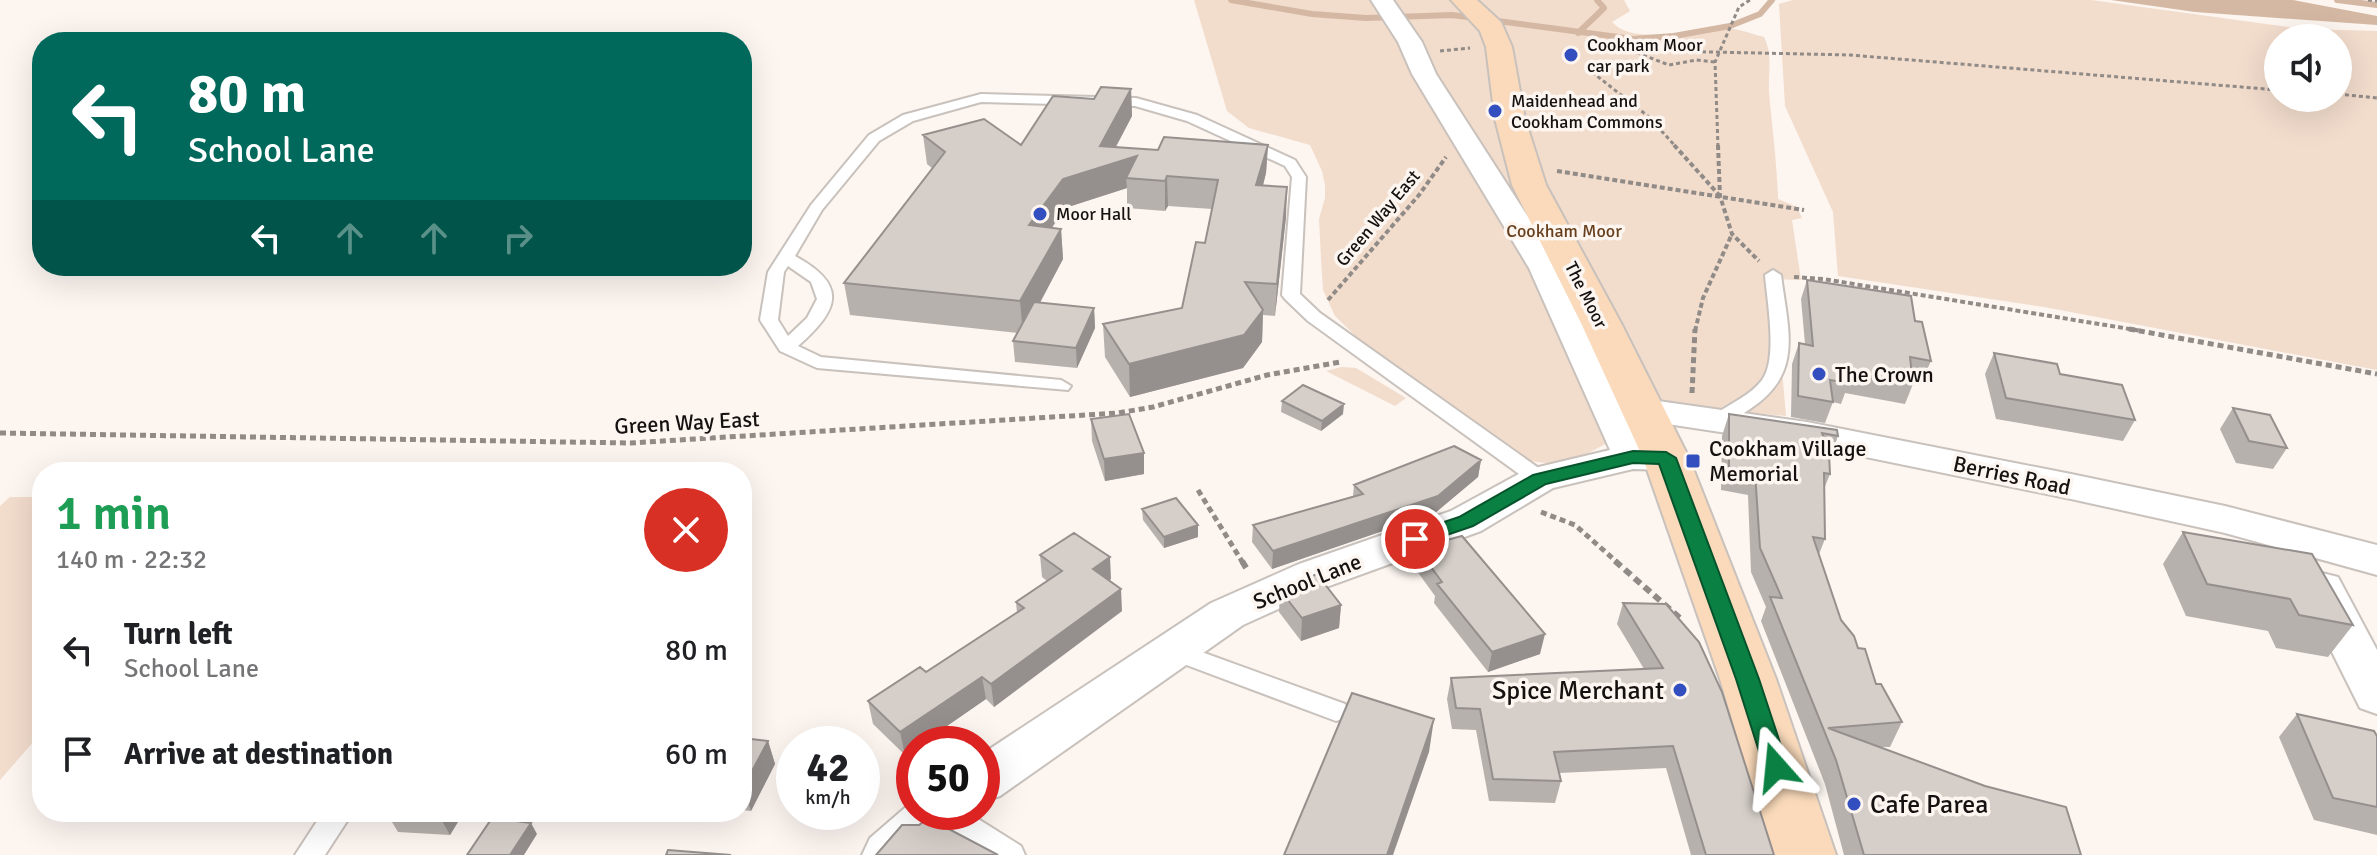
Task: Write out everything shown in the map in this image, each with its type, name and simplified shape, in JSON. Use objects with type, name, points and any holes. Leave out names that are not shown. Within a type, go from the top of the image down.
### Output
[{"type":"main road","name":"The Moor","points":[[1489,26],[1529,185],[1644,410],[1650,458],[1748,679],[1804,855]]},
{"type":"street","points":[[1382,0],[1468,147],[1545,268],[1650,458]]},
{"type":"street","name":"Berries Road","points":[[1644,410],[1708,407],[2296,536],[2377,560]]},
{"type":"street","name":"School Lane","points":[[1000,769],[1227,614],[1314,575],[1466,521],[1524,489],[1650,458]]},
{"type":"street","points":[[2296,536],[2377,695]]},
{"type":"street","points":[[889,855],[917,830]]},
{"type":"lane","points":[[1061,386],[817,362],[786,347],[769,320],[776,272],[816,208],[874,138],[908,118],[981,98],[1136,102],[1192,118],[1290,163],[1299,177],[1291,295],[1524,489]]},
{"type":"lane","points":[[785,257],[821,281],[827,291],[827,302],[806,330],[786,347]]},
{"type":"lane","points":[[1708,407],[1757,395],[1774,377],[1778,333],[1773,275]]},
{"type":"lane","points":[[1174,651],[1336,711]]},
{"type":"lane","points":[[309,855],[332,822]]},
{"type":"lane","points":[[972,830],[1011,855]]},
{"type":"path","points":[[1750,0],[1739,7],[1723,51],[1715,62],[1720,196],[1732,234],[1773,275],[1823,279],[2179,337],[2377,374]]},
{"type":"path","points":[[2368,0],[2377,1]]},
{"type":"path","points":[[1618,50],[1850,55],[2264,89]]},
{"type":"path","points":[[1629,50],[1669,65],[1696,60],[1715,62]]},
{"type":"path","points":[[1592,72],[1649,117],[1720,196]]},
{"type":"path","points":[[2352,95],[2377,98]]},
{"type":"path","name":"Green Way East","points":[[1314,317],[1377,240],[1419,195],[1450,152],[1468,147]]},
{"type":"path","points":[[1524,169],[1603,176],[1804,210]]},
{"type":"path","points":[[1708,407],[1693,338],[1703,298],[1720,267],[1732,234]]},
{"type":"path","name":"Green Way East","points":[[0,433],[630,443],[1118,413],[1153,407],[1267,375],[1369,357]]},
{"type":"path","points":[[1524,489],[1575,525],[1692,629]]},
{"type":"path","points":[[1198,490],[1265,598]]},
{"type":"green space","name":"Cookham Moor","points":[[1194,0],[1624,0],[1630,11],[1612,22],[1635,33],[1650,35],[1727,28],[1764,37],[1769,57],[1778,199],[1797,207],[1802,218],[1792,220],[1801,280],[1774,279],[1786,416],[1694,408],[1626,433],[1581,457],[1553,464],[1530,461],[1365,345],[1335,316],[1323,290],[1319,219],[1325,198],[1322,171],[1310,145],[1249,128],[1227,111]]},
{"type":"green space","points":[[1793,0],[2091,0],[2266,24],[2264,24],[2264,112],[2352,112],[2352,30],[2377,31],[2377,370],[2044,307],[1838,276],[1833,212],[1785,106],[1779,4]]},
{"type":"green space","points":[[1356,368],[1406,398],[1395,406],[1326,371]]},
{"type":"green space","points":[[10,497],[32,497],[32,743],[0,780],[0,506]]},
{"type":"shaded area","points":[[2111,0],[2293,0],[2377,16],[2377,25],[2195,12]]},
{"type":"building","points":[[1101,87],[1131,89],[1100,146],[1158,150],[1164,137],[1268,145],[1256,185],[1287,187],[1277,284],[1245,282],[1263,310],[1244,335],[1129,364],[1103,324],[1182,308],[1196,242],[1205,243],[1218,180],[1167,176],[1165,181],[1126,178],[1137,156],[1063,179],[1029,225],[1061,229],[1020,301],[844,283],[945,152],[923,135],[984,119],[1021,145],[1053,96],[1094,99]]},
{"type":"building","points":[[1807,280],[1911,296],[1915,321],[1922,322],[1931,361],[1910,357],[1913,384],[1848,371],[1848,383],[1830,380],[1833,402],[1798,396],[1799,343],[1813,346]]},
{"type":"building","points":[[1034,302],[1094,308],[1076,348],[1013,341]]},
{"type":"building","points":[[1994,353],[2057,364],[2060,374],[2122,385],[2135,420],[2006,398]]},
{"type":"building","points":[[1303,385],[1344,404],[1322,421],[1282,401]]},
{"type":"building","points":[[2233,408],[2270,415],[2287,448],[2249,441]]},
{"type":"building","points":[[1129,414],[1144,453],[1104,459],[1091,419]]},
{"type":"building","points":[[1729,414],[1837,430],[1838,436],[1822,433],[1829,454],[1830,474],[1824,473],[1825,539],[1813,537],[1841,620],[1854,636],[1858,648],[1865,649],[1876,684],[1881,684],[1902,722],[1828,728],[1985,786],[2066,807],[2081,855],[1864,855],[1836,760],[1770,597],[1782,598],[1760,548],[1755,472],[1729,467]]},
{"type":"building","points":[[1454,446],[1481,460],[1438,496],[1273,551],[1253,525],[1363,494],[1354,485]]},
{"type":"building","points":[[1176,498],[1198,525],[1164,537],[1142,509]]},
{"type":"building","points":[[2183,532],[2312,554],[2353,625],[2299,615],[2290,599],[2207,584]]},
{"type":"building","points":[[1074,533],[1110,557],[1093,569],[1121,589],[991,684],[982,677],[909,726],[896,728],[868,701],[920,667],[926,672],[1024,608],[1016,602],[1062,571],[1040,555]]},
{"type":"building","points":[[1462,536],[1545,634],[1492,652],[1437,584],[1442,582],[1417,548]]},
{"type":"building","points":[[1317,574],[1341,605],[1302,618],[1280,590]]},
{"type":"building","points":[[1623,603],[1666,604],[1699,642],[1722,692],[1774,855],[1706,855],[1673,746],[1554,752],[1561,781],[1493,779],[1480,709],[1456,708],[1451,678],[1663,668]]},
{"type":"building","points":[[1352,693],[1434,719],[1387,855],[1284,855]]},
{"type":"building","points":[[2297,714],[2374,731],[2377,736],[2377,807],[2333,798]]},
{"type":"building","points":[[752,739],[768,741],[752,771]]},
{"type":"building","points":[[489,822],[531,823],[510,855],[467,855]]},
{"type":"building","points":[[898,830],[951,830],[998,855],[876,855]]},
{"type":"building","points":[[668,850],[731,855],[666,855]]},
{"type":"waterway","points":[[1231,0],[1312,14],[1366,18],[1452,15],[1579,32]]},
{"type":"waterway","points":[[1579,32],[1604,8],[1597,0]]},
{"type":"waterway","points":[[1579,32],[1633,39],[1674,36],[1730,26],[1760,14],[1772,0]]},
{"type":"waterway","points":[[2337,0],[2377,5]]},
{"type":"place","name":"Cookham Moor car park","points":[[1571,55]]},
{"type":"place","name":"Maidenhead and Cookham Commons","points":[[1495,111]]},
{"type":"place","name":"Moor Hall","points":[[1040,214]]},
{"type":"place","name":"The Crown","points":[[1819,374]]},
{"type":"place","name":"Cookham Village Memorial","points":[[1693,461]]},
{"type":"place","name":"Spice Merchant","points":[[1680,690]]},
{"type":"place","name":"Cafe Parea","points":[[1854,804]]},
{"type":"route","points":[[1415,539],[1466,521],[1540,479],[1633,457],[1666,458],[1748,679],[1776,767]]}]
